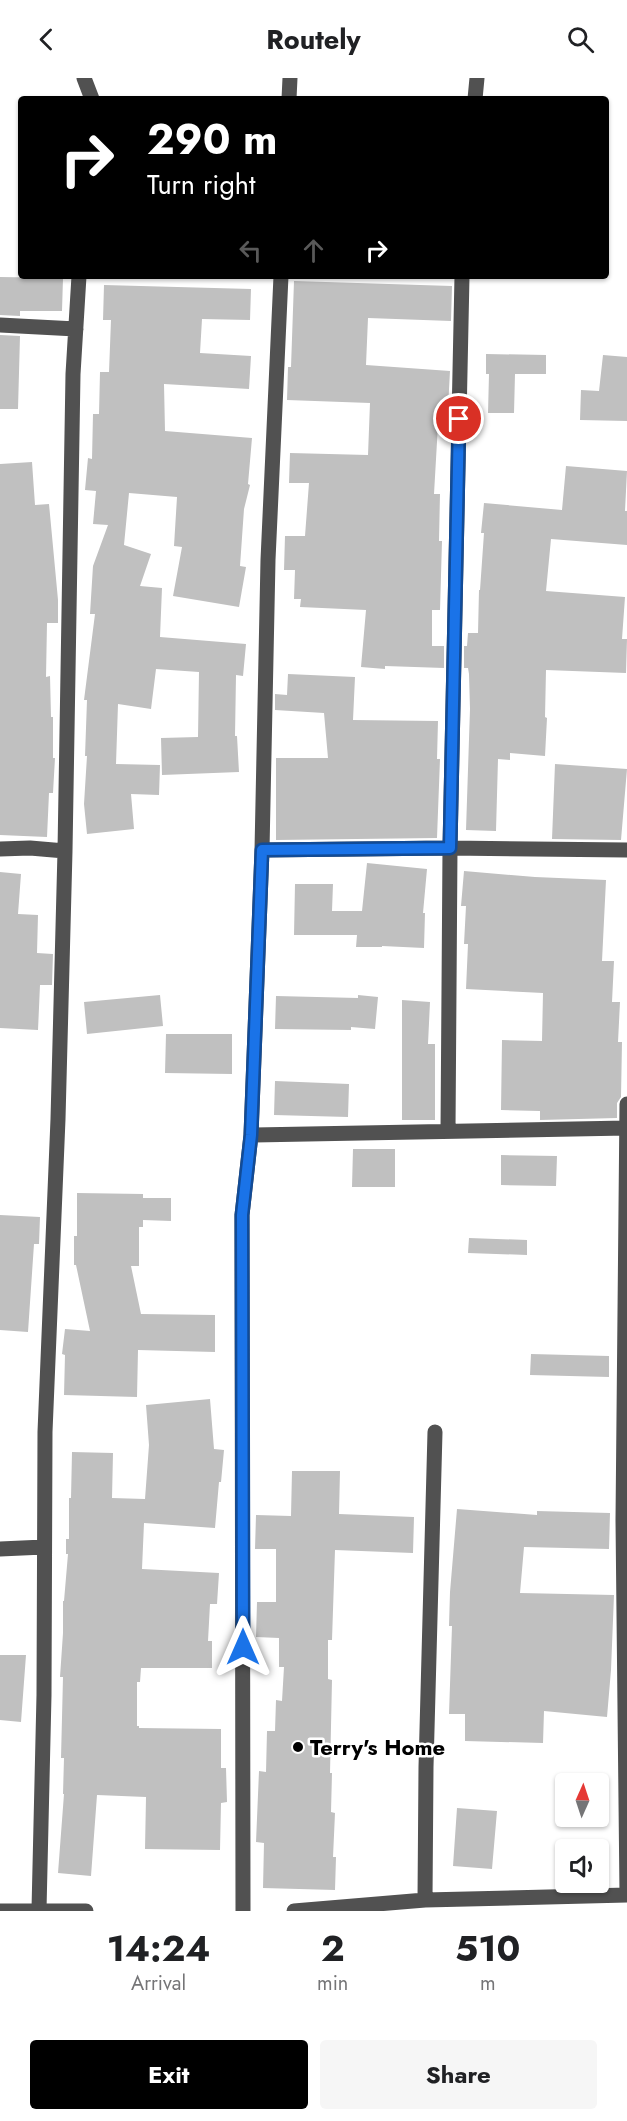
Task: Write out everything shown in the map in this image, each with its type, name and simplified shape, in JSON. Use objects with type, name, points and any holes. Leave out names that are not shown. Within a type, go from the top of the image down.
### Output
[{"type":"street","points":[[84,78],[91,96]]},
{"type":"street","points":[[289,96],[290,78]]},
{"type":"street","points":[[475,96],[477,78]]},
{"type":"street","points":[[39,1910],[44,1707],[45,1432],[58,1119],[73,374],[79,279]]},
{"type":"street","points":[[243,1911],[242,1215],[251,1135],[262,850],[268,560],[281,279]]},
{"type":"street","points":[[448,1131],[450,848],[462,279]]},
{"type":"street","points":[[0,326],[76,329]]},
{"type":"street","points":[[0,849],[30,848],[65,851]]},
{"type":"street","points":[[262,850],[450,848],[627,850]]},
{"type":"street","points":[[294,1911],[425,1900],[627,1895],[625,1520],[627,1104]]},
{"type":"street","points":[[251,1135],[626,1128]]},
{"type":"street","points":[[425,1900],[426,1767],[435,1432]]},
{"type":"street","points":[[0,1549],[44,1547]]},
{"type":"street","points":[[0,1911],[87,1911]]},
{"type":"building","points":[[0,277],[63,279],[62,311],[20,311],[20,316],[0,315]]},
{"type":"building","points":[[294,281],[452,286],[451,321],[368,318],[366,365],[450,371],[448,408],[439,407],[434,494],[440,494],[439,541],[442,541],[440,610],[432,610],[432,646],[444,646],[444,668],[361,667],[366,610],[300,607],[301,599],[294,599],[295,570],[284,570],[285,536],[305,536],[309,483],[289,483],[290,453],[368,455],[370,403],[287,400],[288,367],[291,367]]},
{"type":"building","points":[[104,285],[251,289],[250,320],[202,319],[200,353],[251,356],[249,389],[164,384],[165,431],[252,438],[248,484],[250,485],[244,509],[240,566],[246,567],[239,607],[173,596],[182,547],[174,546],[177,497],[129,493],[124,545],[151,554],[140,586],[162,588],[160,637],[246,644],[243,676],[236,675],[235,736],[237,736],[239,772],[162,775],[161,738],[198,737],[199,672],[156,669],[151,709],[118,704],[116,764],[160,765],[159,795],[131,794],[134,829],[87,834],[84,804],[87,700],[84,700],[95,614],[90,614],[93,566],[108,525],[93,524],[96,491],[85,490],[88,458],[92,459],[93,414],[99,414],[100,372],[109,372],[111,320],[103,320]]},
{"type":"building","points":[[0,335],[20,336],[18,409],[0,409]]},
{"type":"building","points":[[486,354],[546,355],[546,374],[515,374],[514,413],[488,413],[489,374],[486,374]]},
{"type":"building","points":[[603,355],[627,357],[627,421],[580,420],[581,390],[599,391]]},
{"type":"building","points":[[32,462],[35,505],[49,504],[58,600],[58,623],[47,623],[46,677],[50,676],[53,758],[55,758],[53,793],[49,793],[47,837],[0,835],[0,464]]},
{"type":"building","points":[[566,466],[627,471],[625,511],[627,511],[627,545],[551,539],[546,591],[625,597],[622,639],[627,639],[626,673],[546,670],[545,756],[510,753],[510,760],[498,759],[496,831],[466,830],[470,709],[469,674],[468,668],[464,668],[464,646],[467,646],[468,633],[478,633],[484,503],[562,510]]},
{"type":"building","points":[[288,674],[355,677],[353,720],[438,721],[437,759],[440,759],[437,838],[276,840],[276,758],[328,758],[324,713],[275,710],[275,694],[287,695]]},
{"type":"building","points":[[555,764],[627,769],[621,840],[552,839]]},
{"type":"building","points":[[367,863],[427,869],[423,913],[425,913],[424,948],[356,947],[357,935],[294,935],[295,884],[333,884],[332,911],[362,911]]},
{"type":"building","points":[[464,871],[606,880],[602,961],[614,961],[612,1002],[620,1002],[618,1042],[622,1042],[621,1097],[617,1103],[617,1118],[540,1120],[540,1111],[501,1110],[502,1040],[542,1041],[543,993],[466,989],[468,944],[464,944],[466,906],[461,906]]},
{"type":"building","points":[[0,872],[21,874],[18,914],[38,915],[37,953],[53,954],[52,985],[40,985],[38,1030],[0,1028]]},
{"type":"building","points":[[160,995],[163,1026],[87,1034],[84,1002]]},
{"type":"building","points":[[358,995],[378,997],[375,1029],[351,1027],[351,1030],[275,1029],[276,996],[358,998]]},
{"type":"building","points":[[402,1000],[430,1002],[428,1044],[435,1044],[435,1120],[402,1120]]},
{"type":"building","points":[[166,1034],[232,1034],[232,1074],[165,1073]]},
{"type":"building","points":[[275,1081],[349,1084],[348,1117],[274,1115]]},
{"type":"building","points":[[353,1149],[395,1149],[395,1187],[352,1187]]},
{"type":"building","points":[[501,1155],[557,1156],[556,1186],[501,1185]]},
{"type":"building","points":[[77,1193],[143,1194],[143,1198],[171,1198],[171,1221],[143,1220],[143,1227],[139,1227],[139,1266],[131,1266],[141,1314],[215,1315],[215,1352],[138,1350],[137,1397],[64,1395],[65,1355],[62,1354],[65,1329],[90,1331],[76,1265],[74,1265]]},
{"type":"building","points":[[0,1215],[40,1217],[39,1244],[34,1244],[28,1332],[0,1330]]},
{"type":"building","points":[[469,1238],[527,1240],[527,1255],[468,1253]]},
{"type":"building","points":[[531,1354],[609,1356],[609,1377],[530,1375]]},
{"type":"building","points":[[210,1399],[214,1449],[224,1450],[215,1528],[144,1523],[142,1569],[219,1573],[217,1604],[210,1604],[208,1641],[212,1641],[212,1668],[141,1668],[140,1682],[137,1682],[137,1726],[139,1728],[221,1729],[221,1768],[226,1768],[227,1802],[221,1803],[220,1850],[145,1849],[146,1797],[97,1795],[91,1876],[58,1873],[64,1794],[64,1758],[61,1758],[63,1677],[60,1677],[72,1452],[113,1453],[112,1498],[145,1499],[149,1445],[146,1405]]},
{"type":"building","points":[[292,1471],[340,1471],[339,1514],[414,1517],[413,1553],[335,1550],[332,1640],[328,1640],[328,1679],[332,1680],[330,1773],[332,1773],[331,1812],[335,1813],[333,1857],[336,1857],[335,1890],[263,1888],[264,1843],[256,1842],[259,1771],[266,1772],[267,1731],[275,1731],[276,1700],[282,1701],[284,1667],[279,1667],[279,1638],[256,1637],[257,1602],[276,1602],[276,1549],[255,1549],[256,1515],[291,1516]]},
{"type":"building","points":[[457,1509],[537,1515],[537,1511],[610,1513],[609,1549],[524,1547],[520,1593],[614,1595],[607,1717],[544,1711],[543,1743],[465,1741],[465,1714],[449,1714],[452,1626],[449,1626],[450,1592]]},
{"type":"building","points":[[0,1655],[26,1655],[21,1722],[0,1720]]},
{"type":"building","points":[[457,1808],[497,1811],[492,1869],[453,1866]]},
{"type":"place","name":"Terry's Home","points":[[298,1747]]},
{"type":"route","points":[[243,1647],[242,1215],[251,1135],[262,850],[450,848],[459,419]]}]
